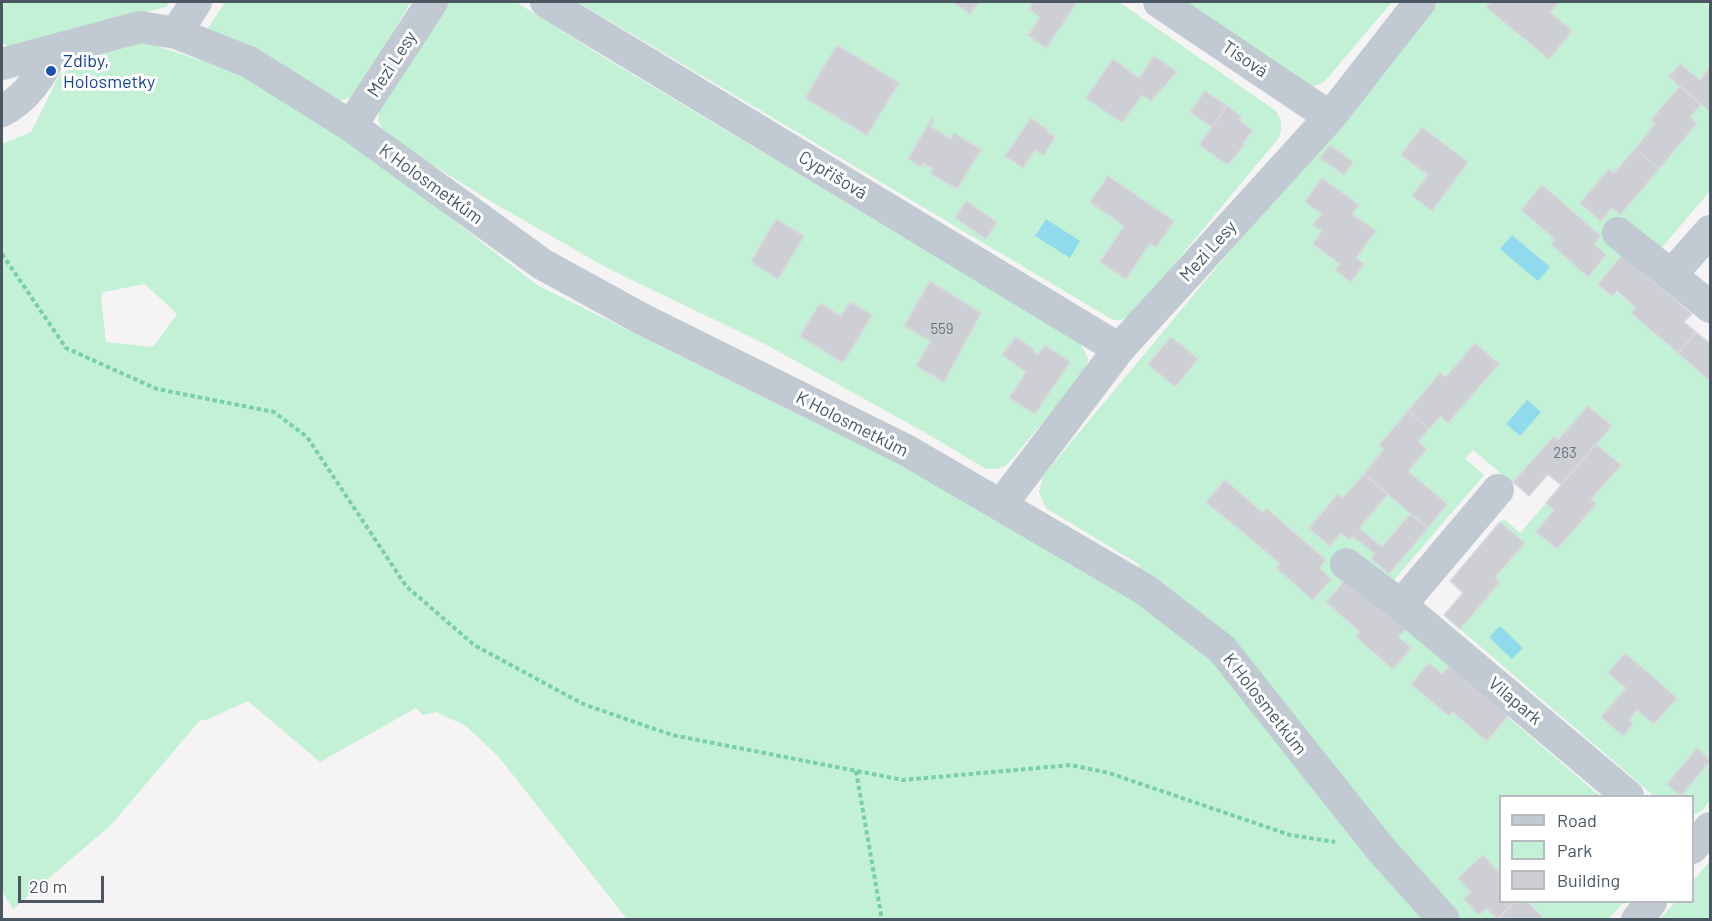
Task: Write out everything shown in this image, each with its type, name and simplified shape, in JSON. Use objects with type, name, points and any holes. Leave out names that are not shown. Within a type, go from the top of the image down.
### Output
[{"type":"street","points":[[176,33],[196,2]]},
{"type":"street","name":"Mezi Lesy","points":[[351,126],[432,2]]},
{"type":"street","name":"Cypřišová","points":[[546,2],[1119,349]]},
{"type":"street","name":"Tisová","points":[[1159,2],[1330,117]]},
{"type":"street","name":"Mezi Lesy","points":[[1001,504],[1119,349],[1330,117],[1420,2]]},
{"type":"street","name":"K Holosmetkům","points":[[2,64],[140,27],[176,33],[249,62],[351,126],[542,264],[642,319],[906,450],[1001,504],[1144,589],[1222,649],[1379,847],[1444,920]]},
{"type":"street","points":[[2,111],[16,103],[45,69],[52,51]]},
{"type":"street","points":[[1671,275],[1710,231]]},
{"type":"street","points":[[1618,233],[1710,307]]},
{"type":"street","points":[[1401,605],[1498,490]]},
{"type":"street","name":"Vilapark","points":[[1346,564],[1401,605],[1627,795]]},
{"type":"street","points":[[1694,846],[1710,828]]},
{"type":"street","points":[[1637,920],[1650,903]]},
{"type":"path","points":[[2,254],[66,348],[157,389],[274,412],[307,437],[406,586],[474,645],[583,704],[672,735],[903,780],[1071,765],[1109,773],[1290,835],[1379,847]]},
{"type":"path","points":[[856,771],[882,920]]},
{"type":"green space","points":[[2,2],[170,2],[166,7],[10,48],[2,43]]},
{"type":"green space","points":[[225,2],[411,2],[359,91],[353,97],[339,101],[207,30]]},
{"type":"green space","points":[[446,2],[516,2],[1080,343],[1088,358],[1086,371],[1007,465],[997,469],[986,469],[765,344],[607,268],[497,205],[386,136],[378,121],[380,106]]},
{"type":"green space","points":[[578,2],[1119,2],[1276,111],[1281,121],[1281,132],[1278,139],[1131,316],[1113,320]]},
{"type":"green space","points":[[1181,2],[1392,2],[1325,81],[1308,87]]},
{"type":"green space","points":[[1437,2],[1710,2],[1710,191],[1659,251],[1619,217],[1602,237],[1622,255],[1597,284],[1612,297],[1616,292],[1636,309],[1632,314],[1710,381],[1710,800],[1702,811],[1694,815],[1694,795],[1653,795],[1460,629],[1500,582],[1495,577],[1524,543],[1500,522],[1504,519],[1520,533],[1546,503],[1554,511],[1536,532],[1557,550],[1596,504],[1591,500],[1620,466],[1596,445],[1612,427],[1588,406],[1558,440],[1553,436],[1512,483],[1473,450],[1465,459],[1484,475],[1389,586],[1343,548],[1329,563],[1347,578],[1326,602],[1360,632],[1356,637],[1393,669],[1411,648],[1398,637],[1406,629],[1449,666],[1442,675],[1412,685],[1448,716],[1453,712],[1487,741],[1508,717],[1599,795],[1499,795],[1499,903],[1623,903],[1608,919],[1461,919],[1425,875],[1135,572],[1140,565],[1046,508],[1039,492],[1043,476]]},
{"type":"green space","points":[[133,38],[257,79],[327,122],[537,285],[940,484],[1110,580],[1217,662],[1429,919],[627,919],[498,756],[466,726],[436,712],[423,715],[416,708],[320,762],[248,701],[206,720],[200,720],[112,824],[13,909],[2,891],[2,144],[31,132],[60,74]],"holes":[[[145,284],[177,314],[153,347],[106,342],[101,297],[103,292]]]},
{"type":"green space","points":[[1710,861],[1710,919],[1660,919],[1674,903],[1694,903],[1694,880]]},
{"type":"water","points":[[1046,219],[1080,241],[1070,258],[1035,236]]},
{"type":"water","points":[[1512,235],[1550,267],[1538,281],[1500,249]]},
{"type":"water","points":[[1527,400],[1541,412],[1520,436],[1506,424]]},
{"type":"water","points":[[1500,626],[1523,648],[1512,659],[1489,637]]},
{"type":"building","points":[[953,2],[979,2],[970,14]]},
{"type":"building","points":[[1034,2],[1073,2],[1076,4],[1046,48],[1026,34],[1029,34],[1040,17],[1031,10],[1028,11]]},
{"type":"building","points":[[1491,2],[1559,2],[1550,12],[1572,31],[1549,59],[1486,7]]},
{"type":"building","points":[[837,45],[899,83],[867,135],[805,98]]},
{"type":"building","points":[[1154,56],[1177,72],[1151,101],[1142,95],[1122,123],[1086,98],[1113,59],[1139,78]]},
{"type":"building","points":[[1680,64],[1700,80],[1710,67],[1709,111],[1669,77]]},
{"type":"building","points":[[1680,86],[1701,104],[1690,117],[1697,123],[1659,169],[1635,149],[1655,124],[1651,120]]},
{"type":"building","points":[[1205,91],[1227,106],[1212,127],[1190,112]]},
{"type":"building","points":[[1227,106],[1242,117],[1239,120],[1253,130],[1228,165],[1199,145]]},
{"type":"building","points":[[932,118],[934,119],[930,126],[951,139],[954,133],[980,149],[982,148],[957,189],[930,173],[933,169],[923,163],[921,167],[908,159]]},
{"type":"building","points":[[1031,118],[1055,137],[1044,155],[1035,150],[1023,168],[1005,156]]},
{"type":"building","points":[[1422,127],[1468,162],[1432,211],[1412,196],[1428,175],[1401,155]]},
{"type":"building","points":[[1330,145],[1353,162],[1344,175],[1320,158]]},
{"type":"building","points":[[1635,149],[1659,169],[1620,215],[1612,208],[1601,221],[1580,203],[1609,169],[1614,173]]},
{"type":"building","points":[[1108,176],[1174,221],[1156,247],[1150,243],[1126,279],[1100,262],[1124,226],[1090,202]]},
{"type":"building","points":[[1322,178],[1359,205],[1352,214],[1376,231],[1356,258],[1364,264],[1351,282],[1335,270],[1340,264],[1313,244],[1322,231],[1313,225],[1322,214],[1305,202]]},
{"type":"building","points":[[1542,185],[1601,236],[1594,244],[1606,255],[1588,277],[1551,244],[1555,239],[1521,210]]},
{"type":"building","points":[[966,201],[997,222],[986,239],[955,218]]},
{"type":"building","points":[[776,219],[804,236],[778,279],[751,262]]},
{"type":"building","points":[[1622,255],[1692,314],[1684,322],[1696,332],[1678,353],[1631,313],[1636,308],[1617,291],[1612,296],[1598,284]]},
{"type":"building","points":[[930,281],[981,313],[944,382],[916,366],[931,341],[904,326]]},
{"type":"building","points":[[850,302],[872,315],[843,363],[800,336],[820,303],[841,316]]},
{"type":"building","points":[[1696,332],[1709,343],[1710,341],[1710,381],[1678,353]]},
{"type":"building","points":[[1016,337],[1034,349],[1033,351],[1038,355],[1045,345],[1070,362],[1035,414],[1009,398],[1026,372],[1002,355]]},
{"type":"building","points":[[1171,337],[1198,359],[1175,387],[1148,364]]},
{"type":"building","points":[[1475,343],[1499,364],[1448,423],[1441,416],[1429,429],[1408,411],[1440,373],[1446,377]]},
{"type":"building","points":[[1588,406],[1612,426],[1561,485],[1548,474],[1529,496],[1513,482],[1554,436],[1558,440]]},
{"type":"building","points":[[1408,411],[1429,429],[1418,442],[1427,449],[1408,471],[1447,504],[1428,528],[1364,474],[1384,449],[1379,445]]},
{"type":"building","points":[[1596,444],[1621,465],[1591,499],[1596,504],[1557,549],[1536,532],[1554,510],[1546,503]]},
{"type":"building","points":[[1364,474],[1388,494],[1359,528],[1382,547],[1410,514],[1428,528],[1389,574],[1371,559],[1375,554],[1353,536],[1349,540],[1341,533],[1330,546],[1309,528],[1338,494],[1343,498]]},
{"type":"building","points":[[1225,480],[1263,513],[1267,509],[1326,560],[1319,568],[1331,579],[1313,600],[1276,568],[1280,563],[1206,502]]},
{"type":"building","points":[[1500,522],[1525,543],[1495,577],[1500,582],[1460,629],[1444,615],[1463,593],[1450,581]]},
{"type":"building","points":[[1347,578],[1406,629],[1398,637],[1411,648],[1393,669],[1356,637],[1360,632],[1326,602]]},
{"type":"building","points":[[1625,653],[1677,698],[1654,724],[1637,710],[1629,720],[1633,724],[1623,736],[1601,717],[1626,688],[1608,673]]},
{"type":"building","points":[[1429,663],[1442,674],[1450,666],[1508,716],[1487,741],[1453,712],[1449,716],[1411,684]]},
{"type":"building","points":[[1697,748],[1710,761],[1682,795],[1667,784]]},
{"type":"building","points":[[1483,855],[1499,872],[1499,903],[1514,903],[1497,919],[1486,908],[1479,915],[1464,899],[1471,892],[1458,878]]},
{"type":"building","points":[[1514,903],[1529,903],[1545,920],[1498,920]]},
{"type":"place","name":"Zdiby, Holosmetky","points":[[51,71]]}]
